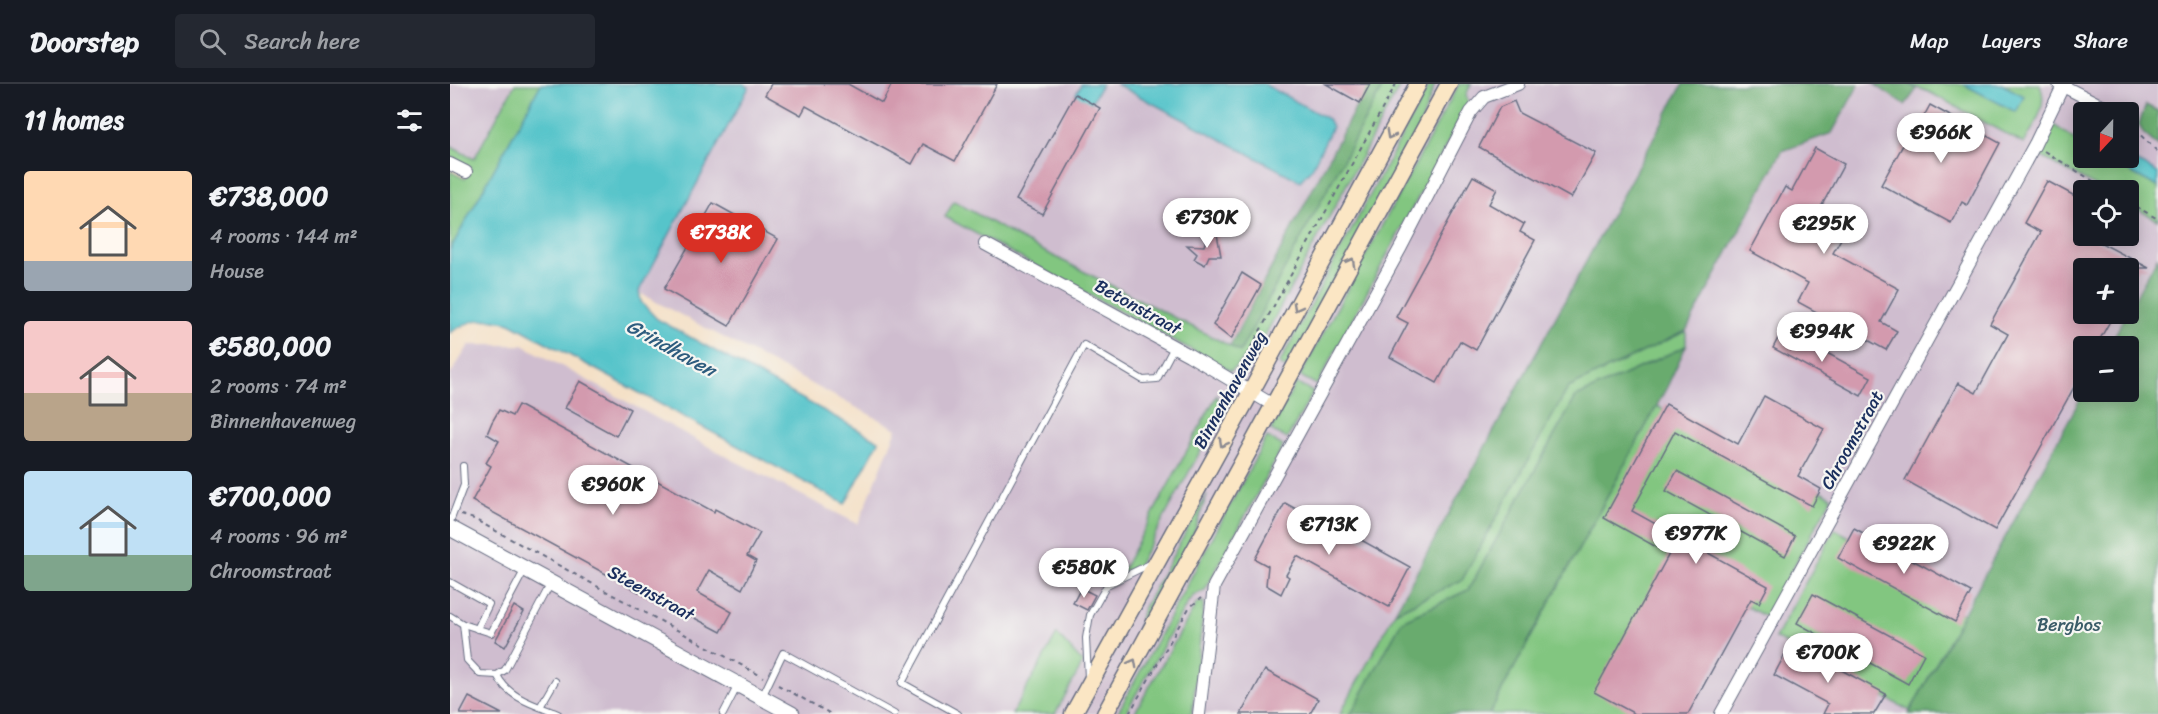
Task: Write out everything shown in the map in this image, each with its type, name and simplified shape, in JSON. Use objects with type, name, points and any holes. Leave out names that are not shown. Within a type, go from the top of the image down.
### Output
[{"type":"main road","name":"Binnenhavenweg","points":[[1072,714],[1159,560],[1418,84]]},
{"type":"main road","points":[[1105,714],[1449,84]]},
{"type":"street","points":[[1199,714],[1214,586],[1401,247],[1471,112],[1484,97],[1518,84]]},
{"type":"street","points":[[2061,85],[2094,102]]},
{"type":"street","name":"Chroomstraat","points":[[1721,714],[2035,144],[2061,85]]},
{"type":"street","points":[[450,164],[466,172]]},
{"type":"street","name":"Betonstraat","points":[[985,244],[1174,347],[1273,405]]},
{"type":"street","name":"Steenstraat","points":[[452,520],[551,583],[792,714]]},
{"type":"lane","points":[[958,714],[902,683],[1084,345],[1143,380],[1157,379],[1174,347]]},
{"type":"lane","points":[[450,522],[464,485],[463,466]]},
{"type":"lane","points":[[1088,683],[1086,638],[1090,615],[1107,585],[1159,560]]},
{"type":"lane","points":[[450,616],[463,624],[492,633],[525,568]]},
{"type":"lane","points":[[450,582],[489,604],[477,629]]},
{"type":"lane","points":[[463,624],[467,660],[480,674],[496,675],[505,670],[551,583]]},
{"type":"lane","points":[[762,697],[783,653],[894,714]]},
{"type":"lane","points":[[496,675],[503,688],[558,714]]},
{"type":"lane","points":[[540,707],[555,681]]},
{"type":"lane","points":[[723,714],[739,684]]},
{"type":"path","points":[[2139,134],[2158,152]]},
{"type":"path","points":[[2035,144],[2050,157],[2090,180]]},
{"type":"path","points":[[2139,208],[2158,219]]},
{"type":"path","name":"Steenstraat","points":[[452,520],[474,519],[831,714]]},
{"type":"path","points":[[1129,714],[1189,608],[1214,586]]},
{"type":"shaded area","points":[[450,84],[518,84],[473,163],[450,151]]},
{"type":"shaded area","points":[[740,84],[1114,84],[1300,181],[1247,84],[2158,84],[2158,271],[2139,306],[2139,258],[2073,258],[2073,324],[2129,324],[2122,336],[2073,336],[2073,402],[2086,402],[1909,714],[450,714],[450,375],[469,345],[523,345],[733,460],[858,524],[897,429],[624,285]]},
{"type":"green space","points":[[515,84],[541,84],[450,250],[450,171],[465,179],[471,168],[450,156],[450,146],[474,159]]},
{"type":"green space","points":[[1368,84],[1384,84],[1240,352],[1230,346]]},
{"type":"green space","points":[[1384,84],[1401,84],[1256,352],[1250,353],[1231,371],[945,217],[954,201],[1022,240],[1240,351]]},
{"type":"green space","points":[[1430,84],[1435,84],[1419,129],[1288,369],[1279,364]]},
{"type":"green space","points":[[1459,84],[1471,84],[1466,95],[1469,103],[1317,385],[1300,376]]},
{"type":"green space","points":[[1683,84],[1859,84],[1832,133],[1782,151],[1686,331],[1568,388],[1462,580],[1395,612]]},
{"type":"green space","points":[[1874,84],[1908,84],[1917,89],[1905,105]]},
{"type":"green space","points":[[1908,84],[1963,84],[2016,112],[2024,96],[2001,84],[2040,84],[2042,108],[2024,144],[1931,93]]},
{"type":"green space","points":[[2146,105],[2158,111],[2158,146],[2143,133],[2139,124]]},
{"type":"green space","points":[[2054,125],[2073,139],[2073,168],[2123,168],[2158,187],[2158,220],[2139,210],[2139,180],[2084,180],[2038,155]]},
{"type":"green space","name":"Bergbos","points":[[2158,256],[2158,714],[1909,714],[2079,402],[2139,402],[2139,336],[2114,336],[2121,324],[2139,324],[2139,291]]},
{"type":"green space","points":[[1686,331],[1686,346],[1576,397],[1468,590],[1402,621],[1351,714],[1340,714],[1395,612],[1462,580],[1568,388]]},
{"type":"green space","points":[[1686,346],[1667,387],[1489,714],[1351,714],[1402,621],[1468,590],[1576,397]]},
{"type":"green space","points":[[1296,383],[1313,392],[1287,439],[1271,430]]},
{"type":"green space","points":[[1217,395],[1222,411],[1138,566],[1121,573]]},
{"type":"green space","points":[[1657,406],[1832,497],[1766,617],[1672,566],[1632,714],[1489,714]]},
{"type":"green space","points":[[1267,437],[1283,446],[1205,590],[1193,596],[1188,602],[1125,714],[1117,714]]},
{"type":"green space","points":[[1207,494],[1189,548],[1136,640],[1142,611]]},
{"type":"green space","points":[[1835,529],[1900,565],[1893,579],[1963,614],[1910,711],[1775,638]]},
{"type":"green space","points":[[1204,602],[1192,714],[1134,714],[1197,603]]},
{"type":"green space","points":[[1057,634],[1083,663],[1055,714],[1012,714]]},
{"type":"water","name":"Grindhaven","points":[[541,84],[743,84],[749,87],[639,291],[641,302],[657,319],[879,441],[845,504],[510,323],[478,320],[450,333],[450,250]]},
{"type":"water","points":[[1081,84],[1102,84],[1089,106],[1074,98]]},
{"type":"water","points":[[1116,84],[1264,84],[1328,119],[1332,127],[1312,168],[1300,181]]},
{"type":"water","points":[[1963,84],[2001,84],[2024,96],[2016,112]]},
{"type":"water","points":[[2139,163],[2158,173],[2158,187],[2123,168],[2139,168]]},
{"type":"building","points":[[771,84],[848,84],[882,103],[892,84],[997,84],[955,161],[923,144],[912,164],[806,106],[801,115],[765,95]]},
{"type":"building","points":[[1326,84],[1370,84],[1360,103]]},
{"type":"building","points":[[1075,94],[1100,108],[1042,214],[1016,200]]},
{"type":"building","points":[[1514,101],[1519,113],[1596,153],[1571,198],[1479,147],[1500,107]]},
{"type":"building","points":[[1930,105],[2000,143],[1967,205],[1962,202],[1951,223],[1881,185],[1913,127],[1917,129]]},
{"type":"building","points":[[1815,148],[1844,164],[1821,207],[1850,223],[1833,253],[1899,289],[1881,322],[1897,331],[1886,350],[1798,302],[1808,283],[1750,251],[1785,187],[1792,191]]},
{"type":"building","points":[[1473,176],[1497,189],[1489,204],[1524,224],[1520,232],[1535,240],[1476,350],[1460,341],[1437,383],[1390,357],[1408,323],[1396,317]]},
{"type":"building","points":[[2047,181],[2073,195],[2073,246],[2107,246],[2130,258],[2073,258],[2073,324],[2108,324],[2102,336],[2073,336],[2073,389],[1995,530],[1905,480],[1958,383],[1976,393],[2008,334],[1990,324],[2041,232],[2024,223]]},
{"type":"building","points":[[713,203],[778,239],[729,326],[664,289]]},
{"type":"building","points":[[1212,233],[1217,234],[1221,256],[1209,256],[1205,265],[1194,259],[1197,254],[1187,245],[1204,246],[1207,236]]},
{"type":"building","points":[[2139,263],[2149,268],[2139,268]]},
{"type":"building","points":[[1242,273],[1261,285],[1231,339],[1213,325]]},
{"type":"building","points":[[1783,329],[1871,377],[1861,396],[1773,348]]},
{"type":"building","points":[[580,381],[630,409],[616,436],[565,408]]},
{"type":"building","points":[[1764,396],[1824,429],[1798,476],[1821,489],[1812,506],[1675,431],[1632,511],[1768,586],[1759,603],[1751,599],[1688,714],[1635,714],[1594,692],[1669,554],[1604,518],[1666,404],[1738,444]]},
{"type":"building","points":[[518,405],[714,512],[715,509],[760,533],[747,556],[756,561],[742,589],[709,570],[697,592],[732,612],[721,632],[685,613],[683,616],[472,501],[491,466],[486,463],[499,441],[487,434],[492,422],[499,410],[512,416]]},
{"type":"building","points":[[1677,471],[1795,536],[1785,556],[1666,491]]},
{"type":"building","points":[[1285,503],[1316,520],[1318,516],[1410,567],[1389,607],[1297,556],[1286,575],[1289,577],[1281,594],[1266,585],[1268,566],[1255,559]]},
{"type":"building","points":[[1854,528],[1971,592],[1955,622],[1838,558]]},
{"type":"building","points":[[1081,588],[1095,595],[1087,610],[1073,603]]},
{"type":"building","points":[[1813,594],[1924,654],[1908,684],[1797,623]]},
{"type":"building","points":[[514,606],[524,612],[505,647],[495,641]]},
{"type":"building","points":[[1791,643],[1886,694],[1874,714],[1823,714],[1828,704],[1774,675]]},
{"type":"building","points":[[1265,670],[1318,699],[1310,714],[1241,714]]},
{"type":"building","points":[[469,697],[502,714],[460,714]]}]
